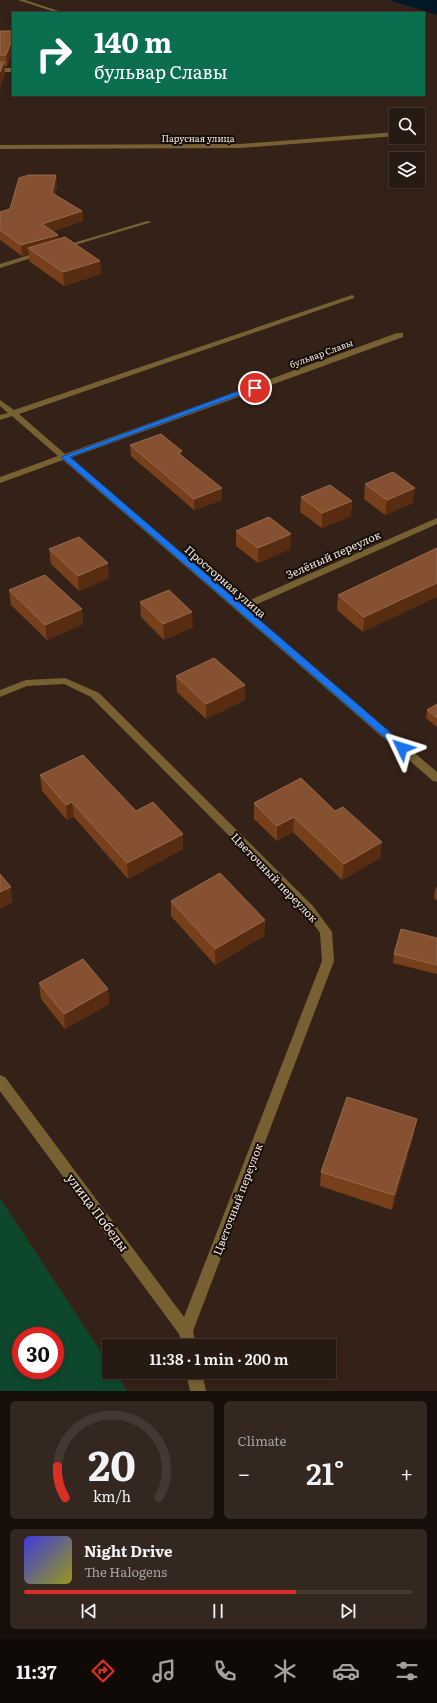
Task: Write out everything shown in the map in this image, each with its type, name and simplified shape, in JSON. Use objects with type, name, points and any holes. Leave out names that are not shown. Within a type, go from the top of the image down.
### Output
[{"type":"street","points":[[20,0],[60,12]]},
{"type":"street","points":[[0,70],[12,70]]},
{"type":"street","name":"Парусная улица","points":[[0,147],[240,146],[389,135]]},
{"type":"street","points":[[0,266],[149,222]]},
{"type":"street","points":[[0,418],[352,297]]},
{"type":"street","name":"бульвар Славы","points":[[0,480],[400,335]]},
{"type":"street","name":"Просторная улица","points":[[0,402],[437,778]]},
{"type":"street","name":"Зелёный переулок","points":[[240,608],[437,522]]},
{"type":"street","name":"Цветочный переулок","points":[[0,694],[26,683],[65,681],[95,695],[309,909],[326,932],[328,961],[186,1330]]},
{"type":"street","name":"улица Победы","points":[[0,1081],[186,1330],[188,1339]]},
{"type":"street","points":[[195,1379],[198,1391]]},
{"type":"green space","points":[[0,1198],[102,1353],[102,1379],[119,1379],[127,1391],[0,1391]]},
{"type":"water","points":[[389,0],[437,0],[437,15]]},
{"type":"building","points":[[0,31],[12,31],[12,40],[6,55],[0,55]]},
{"type":"building","points":[[0,62],[4,62],[0,72]]},
{"type":"building","points":[[29,175],[56,175],[52,193],[82,211],[42,224],[58,235],[21,245],[0,230],[0,212],[10,209],[19,178]]},
{"type":"building","points":[[65,237],[100,261],[63,272],[28,248]]},
{"type":"building","points":[[161,434],[182,451],[178,453],[222,488],[194,499],[130,445]]},
{"type":"building","points":[[393,472],[415,488],[387,500],[365,484]]},
{"type":"building","points":[[330,485],[352,501],[322,513],[301,497]]},
{"type":"building","points":[[269,517],[291,534],[258,548],[236,531]]},
{"type":"building","points":[[79,537],[108,563],[78,576],[49,549]]},
{"type":"building","points":[[437,548],[437,583],[364,617],[338,595]]},
{"type":"building","points":[[45,575],[82,609],[45,625],[9,590]]},
{"type":"building","points":[[169,590],[192,612],[163,624],[140,602]]},
{"type":"building","points":[[214,658],[245,685],[206,704],[176,676]]},
{"type":"building","points":[[437,704],[437,718],[427,710]]},
{"type":"building","points":[[83,755],[136,811],[153,802],[183,834],[127,863],[72,802],[66,805],[40,775]]},
{"type":"building","points":[[301,778],[335,811],[343,807],[382,842],[344,864],[294,817],[277,826],[254,803]]},
{"type":"building","points":[[220,873],[265,920],[215,949],[171,901]]},
{"type":"building","points":[[0,874],[11,887],[0,892]]},
{"type":"building","points":[[401,929],[437,938],[437,965],[394,954]]},
{"type":"building","points":[[83,959],[108,989],[64,1014],[39,983]]},
{"type":"building","points":[[347,1097],[417,1119],[394,1195],[321,1172]]},
{"type":"route","points":[[255,388],[65,457],[402,748]]}]
